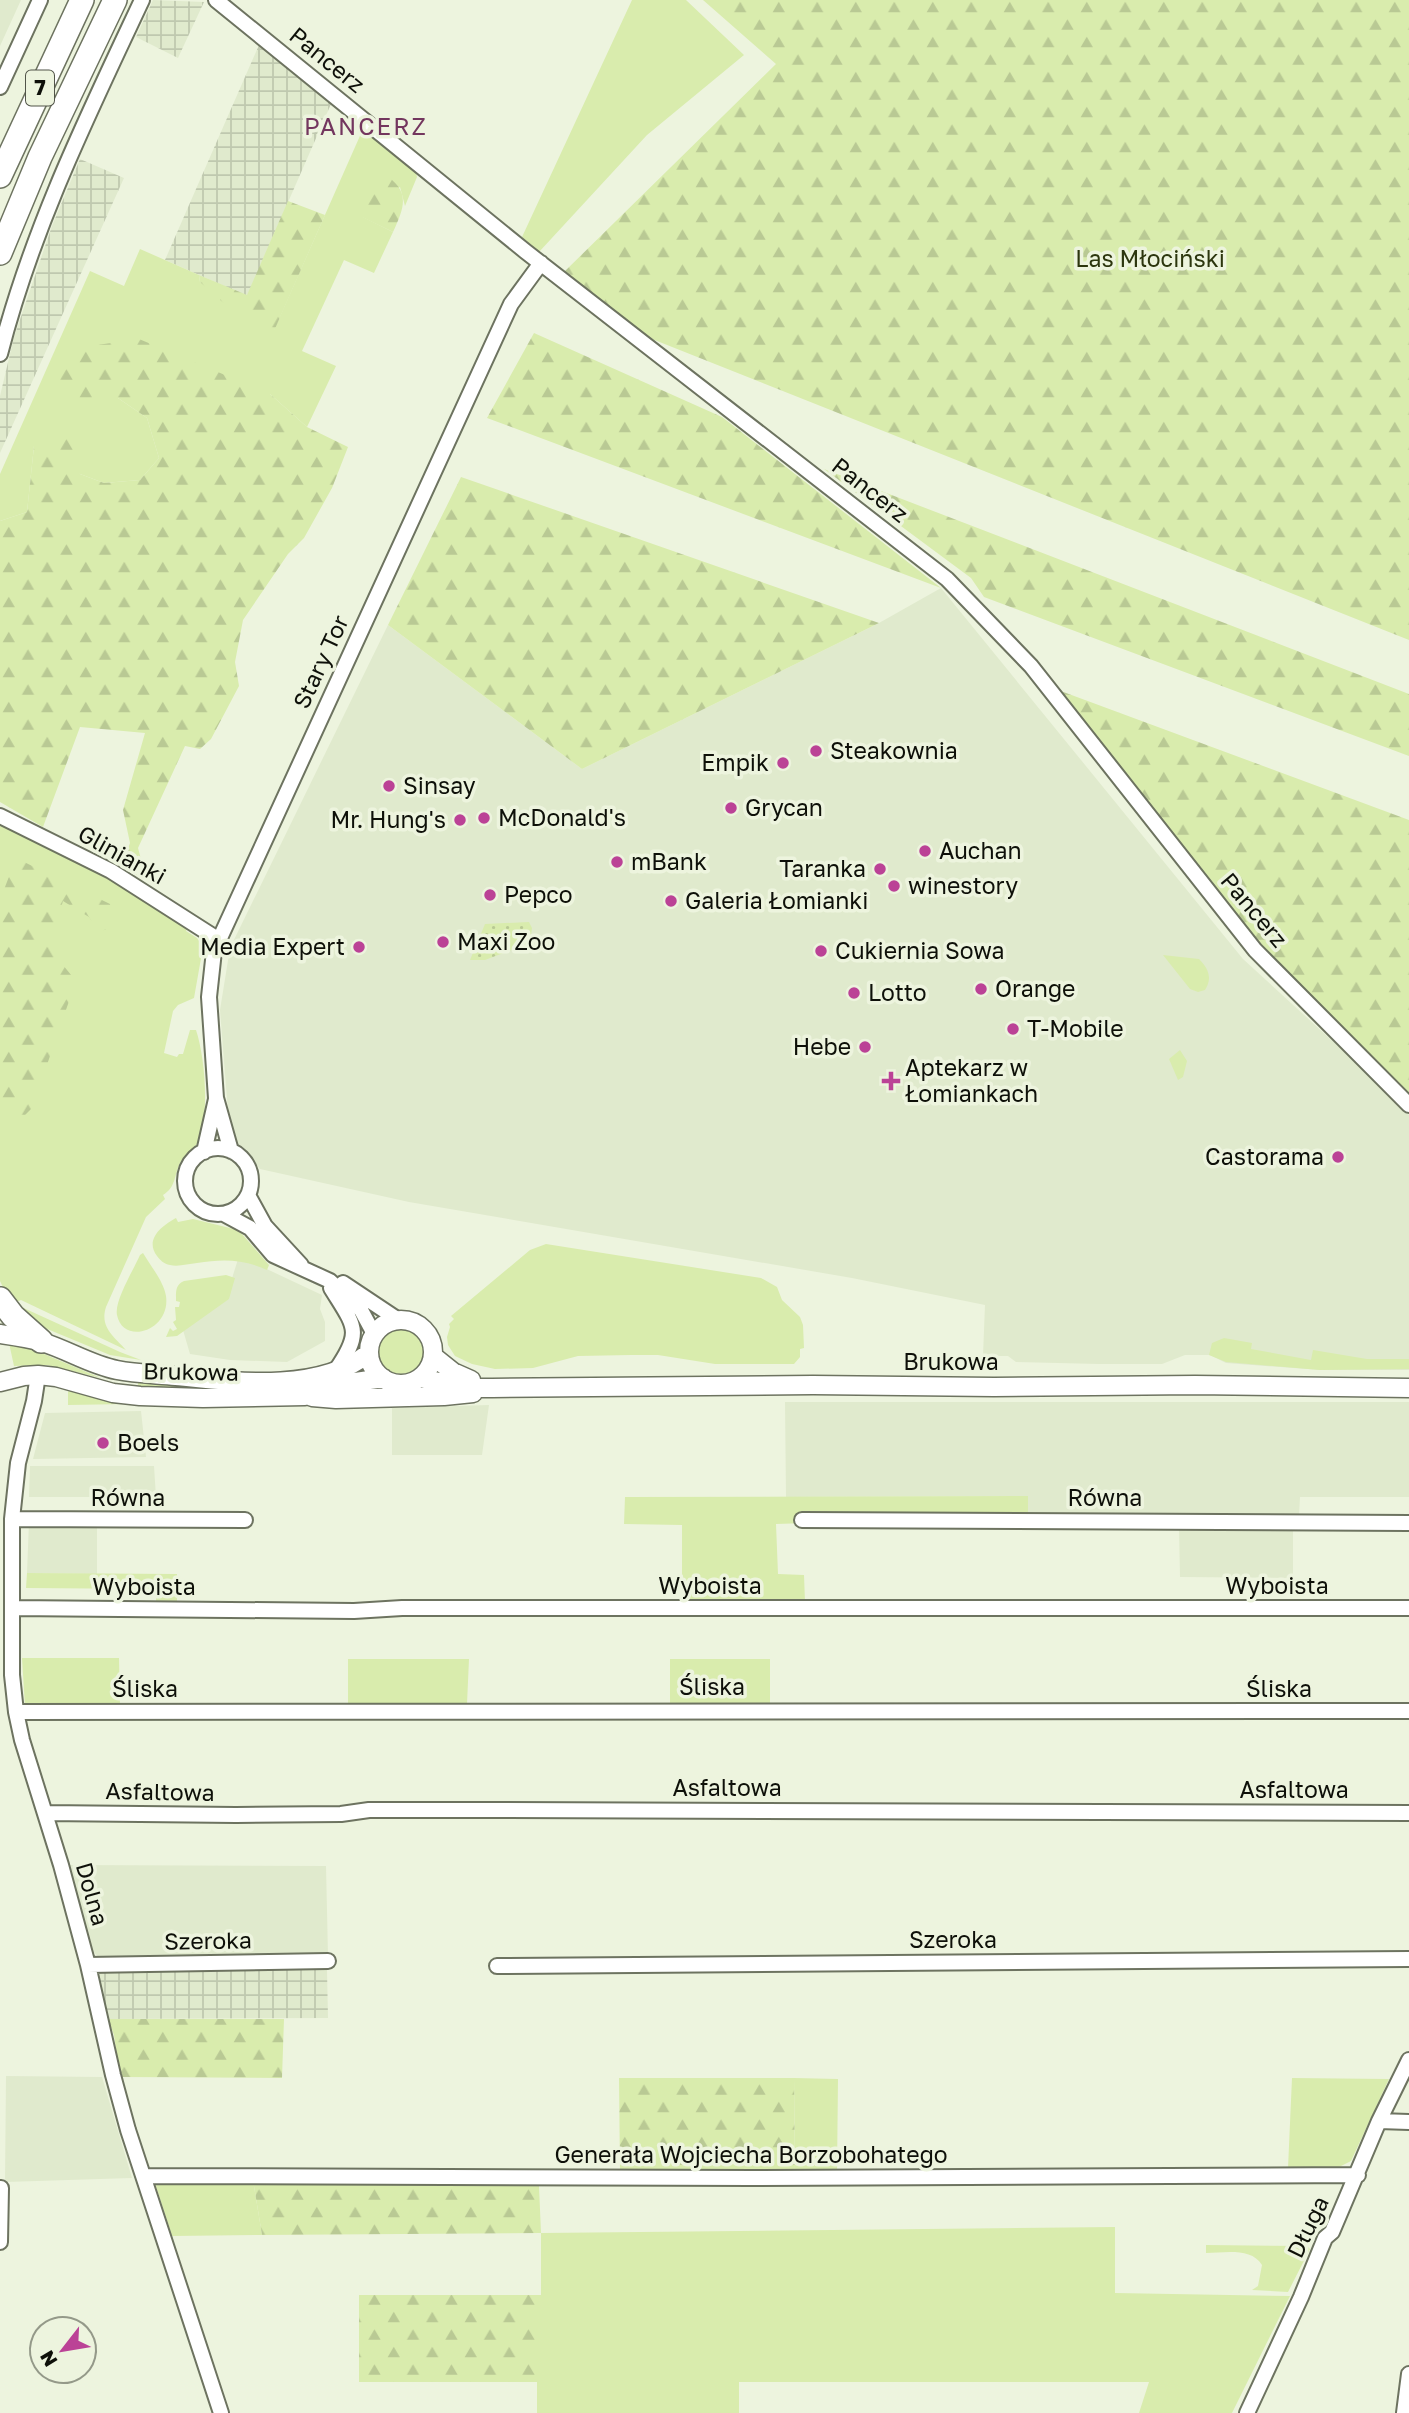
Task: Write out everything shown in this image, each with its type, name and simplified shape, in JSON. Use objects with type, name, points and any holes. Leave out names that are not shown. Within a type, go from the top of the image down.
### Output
[{"type":"highway","name":"7","points":[[0,176],[82,0]]},
{"type":"highway","name":"7","points":[[0,253],[40,156],[115,0]]},
{"type":"highway","points":[[0,1299],[13,1316],[41,1341]]},
{"type":"street","points":[[2,77],[40,0]]},
{"type":"street","points":[[0,354],[14,300],[37,232],[66,162],[142,0]]},
{"type":"street","name":"Pancerz","points":[[216,0],[541,263],[947,579],[1031,666],[1255,950],[1409,1105]]},
{"type":"street","name":"Stary Tor","points":[[231,1151],[216,1098],[209,997],[212,961],[219,940],[511,304],[541,263]]},
{"type":"street","name":"Glinianki","points":[[0,817],[111,872],[219,940]]},
{"type":"street","name":"Stary Tor","points":[[204,1152],[216,1098]]},
{"type":"street","points":[[224,1214],[241,1205],[248,1195],[251,1182],[250,1171],[244,1161],[231,1151],[220,1148],[204,1152],[189,1165],[187,1190],[191,1200],[199,1208],[224,1214],[250,1228],[273,1255],[349,1286],[397,1320]]},
{"type":"street","points":[[248,1195],[265,1226],[305,1268]]},
{"type":"street","points":[[325,1278],[349,1297],[374,1334]]},
{"type":"street","points":[[325,1278],[349,1319],[354,1337],[352,1348],[336,1370]]},
{"type":"street","points":[[397,1320],[411,1321],[422,1327],[432,1342],[433,1356],[427,1370],[420,1378],[404,1384],[383,1378],[374,1370],[369,1353],[374,1334],[386,1323],[397,1320]]},
{"type":"street","name":"Brukowa","points":[[0,1334],[41,1341],[117,1370],[208,1380],[289,1381],[320,1376],[351,1366],[369,1353]]},
{"type":"street","name":"Brukowa","points":[[433,1356],[453,1372],[492,1388]]},
{"type":"street","name":"Brukowa","points":[[0,1382],[38,1375],[56,1377],[113,1393],[203,1398],[305,1396],[342,1384],[383,1378]]},
{"type":"street","name":"Dolna","points":[[38,1375],[18,1463],[12,1519],[12,1675],[16,1712],[88,1965],[128,2130],[221,2413]]},
{"type":"street","name":"Brukowa","points":[[420,1378],[467,1388],[813,1385],[1409,1388]]},
{"type":"street","points":[[305,1396],[337,1399],[444,1396],[465,1395],[492,1388]]},
{"type":"street","name":"Równa","points":[[12,1519],[245,1520]]},
{"type":"street","name":"Równa","points":[[802,1520],[1409,1522]]},
{"type":"street","name":"Wyboista","points":[[12,1608],[326,1611],[401,1608],[1409,1608]]},
{"type":"street","name":"Śliska","points":[[16,1712],[1409,1711]]},
{"type":"street","name":"Asfaltowa","points":[[45,1814],[341,1814],[369,1810],[1409,1813]]},
{"type":"street","name":"Szeroka","points":[[497,1966],[1409,1959]]},
{"type":"street","name":"Szeroka","points":[[88,1965],[328,1961]]},
{"type":"street","name":"Długa","points":[[1247,2413],[1325,2238],[1332,2232],[1379,2121],[1409,2060]]},
{"type":"street","points":[[1379,2121],[1409,2122]]},
{"type":"street","name":"Generała Wojciecha Borzobohatego","points":[[145,2176],[766,2178],[1358,2175]]},
{"type":"street","points":[[0,2242],[1,2188]]},
{"type":"street","points":[[1404,2413],[1409,2371]]},
{"type":"shaded area","points":[[0,0],[21,0],[0,46]]},
{"type":"shaded area","points":[[153,0],[204,2],[178,58],[136,37]]},
{"type":"shaded area","points":[[259,45],[331,104],[247,296],[165,260]]},
{"type":"shaded area","points":[[80,159],[124,178],[0,453],[0,396],[14,337],[52,226]]},
{"type":"shaded area","points":[[941,588],[1243,959],[1376,1081],[1409,1115],[1409,1370],[1321,1370],[1226,1363],[1210,1355],[1185,1355],[1162,1364],[1016,1362],[1008,1356],[983,1356],[985,1305],[852,1278],[409,1202],[260,1169],[230,1137],[220,1010],[230,948],[388,625],[582,769],[879,623]]},
{"type":"shaded area","points":[[239,1256],[322,1295],[320,1309],[325,1322],[325,1341],[287,1362],[230,1360],[190,1354],[183,1330],[228,1291]]},
{"type":"shaded area","points":[[785,1402],[1409,1402],[1409,1497],[1300,1497],[1299,1516],[1028,1516],[1027,1496],[786,1497]]},
{"type":"shaded area","points":[[489,1405],[482,1455],[392,1455],[392,1408]]},
{"type":"shaded area","points":[[141,1411],[146,1457],[33,1459],[45,1413]]},
{"type":"shaded area","points":[[30,1466],[154,1466],[156,1497],[29,1497]]},
{"type":"shaded area","points":[[29,1522],[97,1523],[97,1574],[27,1573]]},
{"type":"shaded area","points":[[1179,1527],[1293,1528],[1293,1578],[1180,1577]]},
{"type":"shaded area","points":[[67,1865],[326,1866],[328,1956],[102,1960],[90,1949]]},
{"type":"shaded area","points":[[103,1969],[327,1970],[328,2018],[108,2019],[97,1976]]},
{"type":"shaded area","points":[[6,2076],[102,2077],[132,2178],[5,2182]]},
{"type":"green space","points":[[632,0],[686,0],[744,55],[647,135],[539,252],[522,237]]},
{"type":"green space","name":"Las Młociński","points":[[703,0],[1409,0],[1409,640],[652,339],[563,273],[776,64]]},
{"type":"green space","points":[[363,129],[415,169],[417,177],[405,206],[400,187],[363,217],[393,232],[374,273],[344,260],[302,351],[336,366],[307,427],[270,394],[72,398],[118,398],[147,418],[159,458],[140,480],[104,483],[80,474],[34,446],[27,512],[0,521],[0,474],[90,271],[124,286],[140,249],[199,275],[200,282],[274,330]]},
{"type":"green space","points":[[382,173],[398,186],[403,199],[393,232],[362,217]]},
{"type":"green space","points":[[288,201],[325,215],[274,331],[236,314],[200,282],[199,275],[247,295]]},
{"type":"green space","points":[[534,333],[722,417],[941,588],[487,418]]},
{"type":"green space","points":[[139,339],[270,394],[307,427],[348,447],[332,488],[304,538],[288,554],[243,620],[235,662],[239,686],[211,739],[200,749],[185,746],[138,848],[141,859],[137,875],[122,865],[130,843],[123,810],[145,733],[80,727],[43,827],[0,802],[0,521],[27,512],[34,446],[47,436],[60,432],[72,439],[80,474],[104,483],[140,480],[159,458],[147,418],[118,398],[72,398],[59,389],[51,373],[57,356],[69,349]]},
{"type":"green space","points":[[824,469],[1409,694],[1409,756],[984,597],[971,578]]},
{"type":"green space","points":[[461,477],[879,623],[582,769],[388,625]]},
{"type":"green space","points":[[1058,690],[1409,820],[1409,1097],[1267,956]]},
{"type":"green space","points":[[0,822],[102,873],[188,927],[186,931],[197,938],[203,947],[194,998],[178,1005],[173,1011],[164,1053],[177,1057],[183,1054],[190,1030],[196,1030],[205,1084],[203,1127],[198,1142],[182,1159],[173,1185],[163,1195],[165,1199],[146,1217],[106,1307],[104,1314],[107,1327],[126,1350],[21,1300],[11,1304],[0,1281]]},
{"type":"green space","points":[[22,861],[110,904],[115,928],[99,931],[89,917],[63,901],[49,948],[76,981],[32,1108],[22,1118],[7,1113],[0,1096],[0,900],[10,874]]},
{"type":"green space","points":[[529,922],[532,928],[530,943],[485,960],[470,960],[485,924]]},
{"type":"green space","points":[[1163,955],[1199,959],[1208,973],[1209,981],[1205,990],[1198,992],[1190,989]]},
{"type":"green space","points":[[1180,1050],[1187,1061],[1183,1077],[1178,1080],[1169,1059]]},
{"type":"green space","points":[[176,1218],[178,1222],[193,1219],[234,1229],[242,1234],[269,1265],[267,1270],[233,1261],[176,1266],[164,1263],[154,1250],[154,1238],[166,1224]]},
{"type":"green space","points":[[546,1244],[761,1278],[777,1287],[782,1300],[800,1317],[804,1348],[800,1349],[800,1357],[794,1364],[715,1364],[658,1355],[631,1355],[578,1356],[533,1368],[495,1369],[472,1364],[455,1356],[448,1345],[447,1337],[449,1324],[454,1319],[451,1316],[530,1250]]},
{"type":"green space","points":[[143,1253],[163,1285],[166,1308],[154,1326],[136,1332],[121,1325],[117,1309],[125,1285]]},
{"type":"green space","points":[[226,1275],[235,1278],[229,1299],[177,1336],[166,1337],[170,1328],[173,1331],[177,1329],[173,1322],[176,1320],[175,1307],[179,1307],[180,1302],[176,1301],[179,1285],[184,1281]]},
{"type":"green space","points":[[17,1305],[141,1360],[110,1355],[40,1326]]},
{"type":"green space","points":[[401,1328],[417,1335],[424,1351],[417,1367],[401,1374],[385,1367],[378,1351],[385,1335]]},
{"type":"green space","points":[[1224,1338],[1252,1343],[1251,1349],[1311,1360],[1313,1350],[1367,1359],[1409,1359],[1409,1369],[1320,1370],[1226,1362],[1209,1355],[1212,1343]]},
{"type":"green space","points":[[9,1343],[25,1346],[101,1378],[47,1365],[14,1366]]},
{"type":"green space","points":[[138,1382],[196,1387],[286,1387],[194,1390],[138,1386]]},
{"type":"green space","points":[[70,1390],[127,1404],[68,1405]]},
{"type":"green space","points":[[1028,1496],[1028,1516],[776,1524],[778,1574],[804,1575],[805,1602],[682,1603],[682,1525],[624,1524],[625,1497]]},
{"type":"green space","points":[[27,1573],[177,1574],[177,1604],[156,1605],[156,1589],[26,1588]]},
{"type":"green space","points":[[22,1658],[119,1658],[120,1705],[25,1706]]},
{"type":"green space","points":[[348,1659],[469,1659],[467,1704],[348,1704]]},
{"type":"green space","points":[[670,1659],[770,1659],[770,1705],[670,1704]]},
{"type":"green space","points":[[108,2019],[284,2019],[282,2078],[120,2077],[114,2035]]},
{"type":"green space","points":[[619,2078],[794,2078],[795,2172],[620,2173]]},
{"type":"green space","points":[[794,2078],[838,2079],[837,2172],[795,2172]]},
{"type":"green space","points":[[1292,2078],[1389,2079],[1351,2161],[1339,2167],[1288,2168]]},
{"type":"green space","points":[[154,2180],[253,2180],[262,2235],[172,2236]]},
{"type":"green space","points":[[253,2180],[539,2186],[541,2233],[262,2235]]},
{"type":"green space","points":[[1115,2227],[1115,2293],[1290,2296],[1232,2413],[1139,2413],[1149,2382],[739,2382],[739,2413],[537,2413],[537,2295],[541,2295],[541,2233]]},
{"type":"green space","points":[[1206,2245],[1307,2246],[1310,2249],[1288,2292],[1252,2290],[1258,2286],[1262,2265],[1257,2259],[1237,2252],[1206,2253]]},
{"type":"green space","points":[[359,2295],[537,2295],[537,2382],[359,2382]]},
{"type":"place","name":"Steakownia","points":[[816,751]]},
{"type":"place","name":"Empik","points":[[783,763]]},
{"type":"place","name":"Sinsay","points":[[389,786]]},
{"type":"place","name":"Grycan","points":[[731,808]]},
{"type":"place","name":"McDonald's","points":[[484,818]]},
{"type":"place","name":"Mr. Hung's","points":[[460,820]]},
{"type":"place","name":"Auchan","points":[[925,851]]},
{"type":"place","name":"mBank","points":[[617,862]]},
{"type":"place","name":"Taranka","points":[[880,869]]},
{"type":"place","name":"winestory","points":[[894,886]]},
{"type":"place","name":"Pepco","points":[[490,895]]},
{"type":"place","name":"Galeria Łomianki","points":[[671,901]]},
{"type":"place","name":"Maxi Zoo","points":[[443,942]]},
{"type":"place","name":"Media Expert","points":[[359,947]]},
{"type":"place","name":"Cukiernia Sowa","points":[[821,951]]},
{"type":"place","name":"Orange","points":[[981,989]]},
{"type":"place","name":"Lotto","points":[[854,993]]},
{"type":"place","name":"T-Mobile","points":[[1013,1029]]},
{"type":"place","name":"Hebe","points":[[865,1047]]},
{"type":"place","name":"Aptekarz w Łomiankach","points":[[891,1081]]},
{"type":"place","name":"Castorama","points":[[1338,1157]]},
{"type":"place","name":"Boels","points":[[103,1443]]},
{"type":"district","name":"PANCERZ","points":[[366,127]]}]
